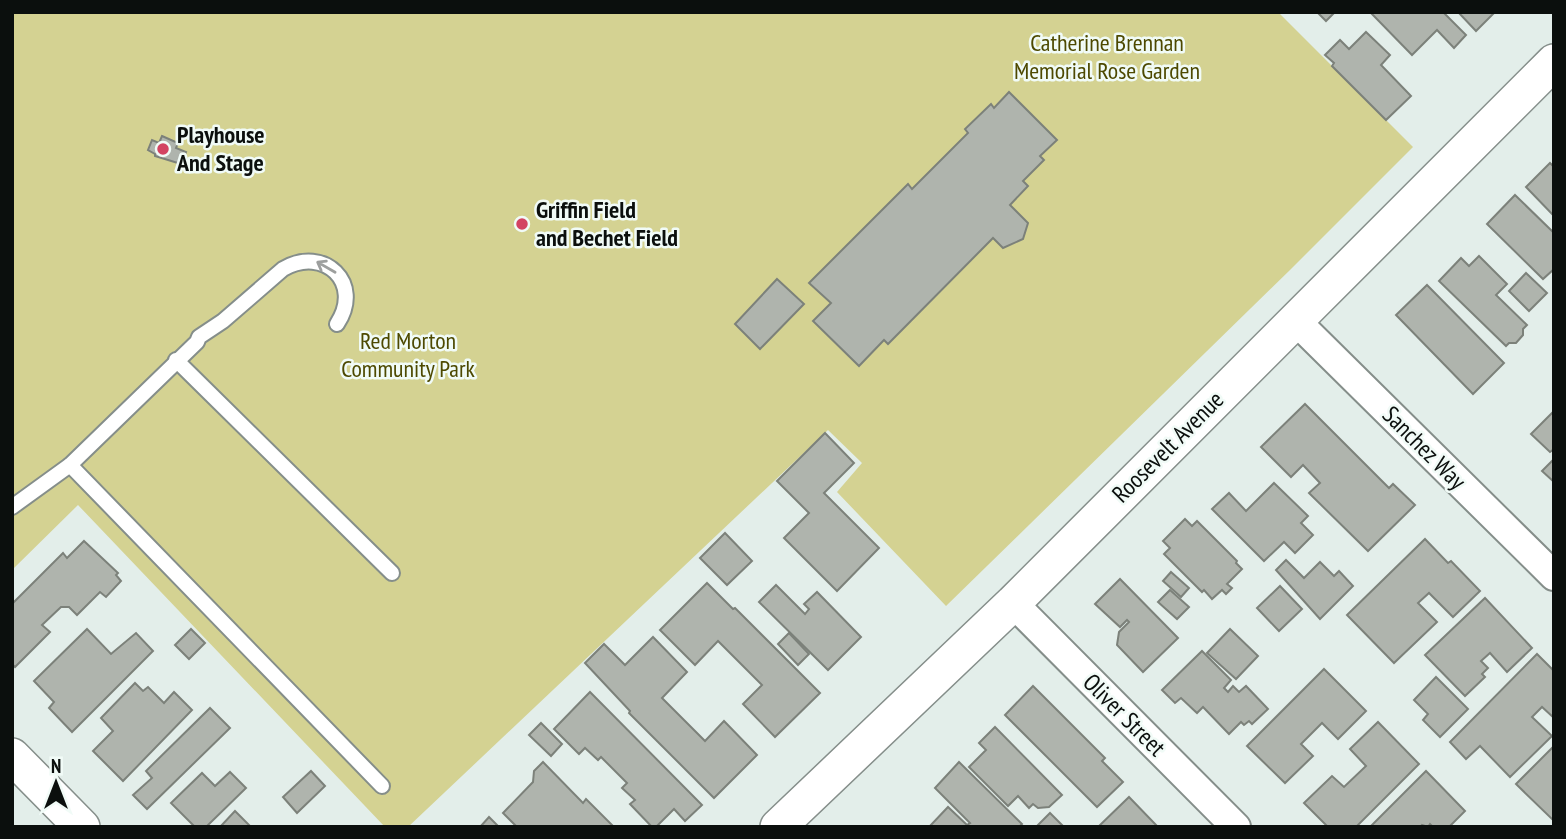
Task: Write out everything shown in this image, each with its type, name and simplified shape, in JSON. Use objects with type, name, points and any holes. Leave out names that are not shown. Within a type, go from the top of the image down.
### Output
[{"type":"street","name":"Roosevelt Avenue","points":[[778,827],[1013,603],[1294,319],[1554,62]]},
{"type":"street","name":"Sanchez Way","points":[[1294,319],[1554,576]]},
{"type":"street","name":"Oliver Street","points":[[1013,603],[1236,827]]},
{"type":"street","points":[[12,756],[82,827]]},
{"type":"lane","points":[[12,507],[70,465],[197,342],[199,337],[223,321],[283,269],[306,260],[330,267],[340,276],[346,301],[344,313],[337,324]]},
{"type":"lane","points":[[176,360],[392,573]]},
{"type":"lane","points":[[70,465],[382,786]]},
{"type":"green space","name":"Red Morton Community Park","points":[[12,12],[1278,12],[1413,147],[946,606],[837,492],[862,463],[828,430],[408,827],[385,827],[78,505],[12,570]]},
{"type":"building","points":[[1317,12],[1335,12],[1326,21]]},
{"type":"building","points":[[1370,12],[1443,12],[1466,35],[1454,48],[1437,30],[1412,55]]},
{"type":"building","points":[[1458,12],[1495,12],[1476,31]]},
{"type":"building","points":[[1366,32],[1390,55],[1381,65],[1411,96],[1386,120],[1332,66],[1334,63],[1325,55],[1340,40],[1349,49]]},
{"type":"building","points":[[1009,92],[1057,140],[1040,156],[1044,160],[1023,181],[1028,186],[1010,205],[1028,223],[1023,239],[1003,248],[993,238],[888,344],[884,340],[859,366],[813,321],[831,303],[809,283],[908,184],[912,189],[968,133],[965,129],[991,104],[994,108]]},
{"type":"building","name":"Playhouse And Stage","points":[[162,136],[178,143],[176,148],[186,152],[181,164],[155,156],[148,150],[152,140],[159,143]]},
{"type":"building","points":[[1550,163],[1554,167],[1554,216],[1526,187]]},
{"type":"building","points":[[1515,195],[1554,233],[1554,269],[1543,279],[1487,224]]},
{"type":"building","points":[[1479,256],[1507,284],[1496,295],[1527,325],[1516,343],[1506,346],[1439,281],[1461,258],[1469,266]]},
{"type":"building","points":[[1526,273],[1547,293],[1529,311],[1509,291]]},
{"type":"building","points":[[777,279],[804,304],[760,349],[735,324]]},
{"type":"building","points":[[1427,285],[1504,363],[1473,394],[1396,315]]},
{"type":"building","points":[[1305,404],[1389,488],[1393,484],[1415,505],[1368,551],[1309,493],[1320,483],[1303,465],[1291,477],[1261,447]]},
{"type":"building","points":[[1554,411],[1554,449],[1550,452],[1531,434]]},
{"type":"building","points":[[825,433],[854,463],[824,493],[879,548],[837,591],[784,538],[809,513],[777,481]]},
{"type":"building","points":[[1554,459],[1554,482],[1542,471]]},
{"type":"building","points":[[1274,483],[1308,516],[1301,523],[1313,535],[1295,553],[1284,542],[1264,561],[1212,509],[1229,493],[1246,511]]},
{"type":"building","points":[[1185,519],[1192,526],[1197,521],[1242,569],[1227,584],[1232,588],[1226,594],[1222,590],[1212,599],[1164,554],[1170,548],[1163,541]]},
{"type":"building","points":[[725,533],[752,561],[727,585],[700,558]]},
{"type":"building","points":[[1425,539],[1480,591],[1453,617],[1429,593],[1418,603],[1437,622],[1394,663],[1347,615]]},
{"type":"building","points":[[84,541],[118,573],[116,575],[121,581],[106,597],[100,592],[77,615],[69,607],[61,607],[42,625],[50,632],[15,667],[12,664],[12,604],[63,553],[67,558]]},
{"type":"building","points":[[1286,560],[1304,578],[1320,562],[1334,576],[1339,571],[1353,586],[1320,619],[1276,570]]},
{"type":"building","points":[[1171,572],[1189,588],[1181,597],[1163,581]]},
{"type":"building","points":[[1120,579],[1178,638],[1143,672],[1117,645],[1119,632],[1129,622],[1127,620],[1120,627],[1095,604]]},
{"type":"building","points":[[707,583],[820,693],[775,737],[743,704],[762,685],[718,641],[695,665],[660,630]]},
{"type":"building","points":[[776,585],[805,614],[809,609],[804,604],[817,592],[861,637],[828,670],[759,602]]},
{"type":"building","points":[[1280,586],[1302,609],[1279,631],[1257,608]]},
{"type":"building","points":[[1170,590],[1189,607],[1177,619],[1158,602]]},
{"type":"building","points":[[1485,598],[1532,648],[1507,672],[1490,653],[1481,661],[1488,668],[1482,674],[1485,677],[1465,696],[1425,655]]},
{"type":"building","points":[[87,629],[111,654],[136,633],[153,651],[72,732],[49,708],[54,702],[34,681]]},
{"type":"building","points":[[191,629],[205,643],[189,659],[175,645]]},
{"type":"building","points":[[1230,629],[1258,656],[1236,679],[1207,653]]},
{"type":"building","points":[[789,633],[809,654],[798,665],[778,644]]},
{"type":"building","points":[[653,637],[687,672],[662,698],[705,741],[724,721],[757,755],[714,798],[629,713],[585,663],[604,644],[625,665]]},
{"type":"building","points":[[1202,651],[1231,680],[1224,688],[1228,692],[1233,686],[1239,692],[1246,686],[1268,709],[1252,724],[1249,721],[1244,725],[1241,722],[1229,734],[1203,707],[1197,713],[1181,698],[1175,703],[1162,690]]},
{"type":"building","points":[[1537,654],[1554,671],[1554,718],[1542,707],[1532,717],[1552,736],[1510,777],[1480,746],[1466,759],[1450,742]]},
{"type":"building","points":[[1324,669],[1366,711],[1338,739],[1322,723],[1301,744],[1313,756],[1285,783],[1247,746]]},
{"type":"building","points":[[1436,677],[1468,709],[1440,737],[1423,720],[1428,714],[1414,700]]},
{"type":"building","points":[[135,683],[143,691],[148,687],[164,703],[174,692],[192,710],[123,781],[93,751],[113,731],[101,718]]},
{"type":"building","points":[[1033,686],[1105,758],[1102,761],[1123,782],[1097,807],[1005,715]]},
{"type":"building","points":[[590,692],[702,805],[685,821],[674,809],[656,827],[652,827],[630,804],[635,800],[622,788],[627,783],[601,757],[598,760],[585,748],[579,754],[554,729]]},
{"type":"building","points":[[210,708],[230,728],[147,809],[133,795],[152,778],[146,771]]},
{"type":"building","points":[[1378,722],[1419,764],[1356,827],[1328,827],[1304,803],[1332,776],[1344,787],[1366,766],[1350,749]]},
{"type":"building","points":[[541,723],[562,744],[551,756],[529,735]]},
{"type":"building","points":[[995,727],[1062,795],[1049,807],[1038,808],[1033,804],[1029,808],[1018,796],[1008,806],[969,767],[986,750],[979,743]]},
{"type":"building","points":[[1554,746],[1554,821],[1516,784]]},
{"type":"building","points":[[543,762],[583,803],[586,799],[614,827],[517,827],[503,813],[533,782],[534,771]]},
{"type":"building","points":[[959,762],[1022,824],[1019,827],[929,827],[948,807],[967,825],[970,823],[935,788]]},
{"type":"building","points":[[311,771],[325,786],[297,813],[283,797]]},
{"type":"building","points":[[1426,771],[1465,811],[1449,827],[1433,827],[1430,824],[1428,827],[1370,827]]},
{"type":"building","points":[[230,772],[246,788],[206,827],[195,827],[171,803],[202,773],[215,786]]},
{"type":"building","points":[[1129,797],[1158,827],[1098,827]]},
{"type":"building","points":[[235,811],[251,827],[220,827]]},
{"type":"building","points":[[1050,813],[1064,827],[1036,827]]},
{"type":"building","points":[[489,817],[499,827],[480,827]]},
{"type":"place","name":"Playhouse And Stage","points":[[163,149]]},
{"type":"place","name":"Griffin Field and Bechet Field","points":[[522,224]]},
{"type":"park label","name":"Catherine Brennan Memorial Rose Garden","points":[[1107,57]]}]
